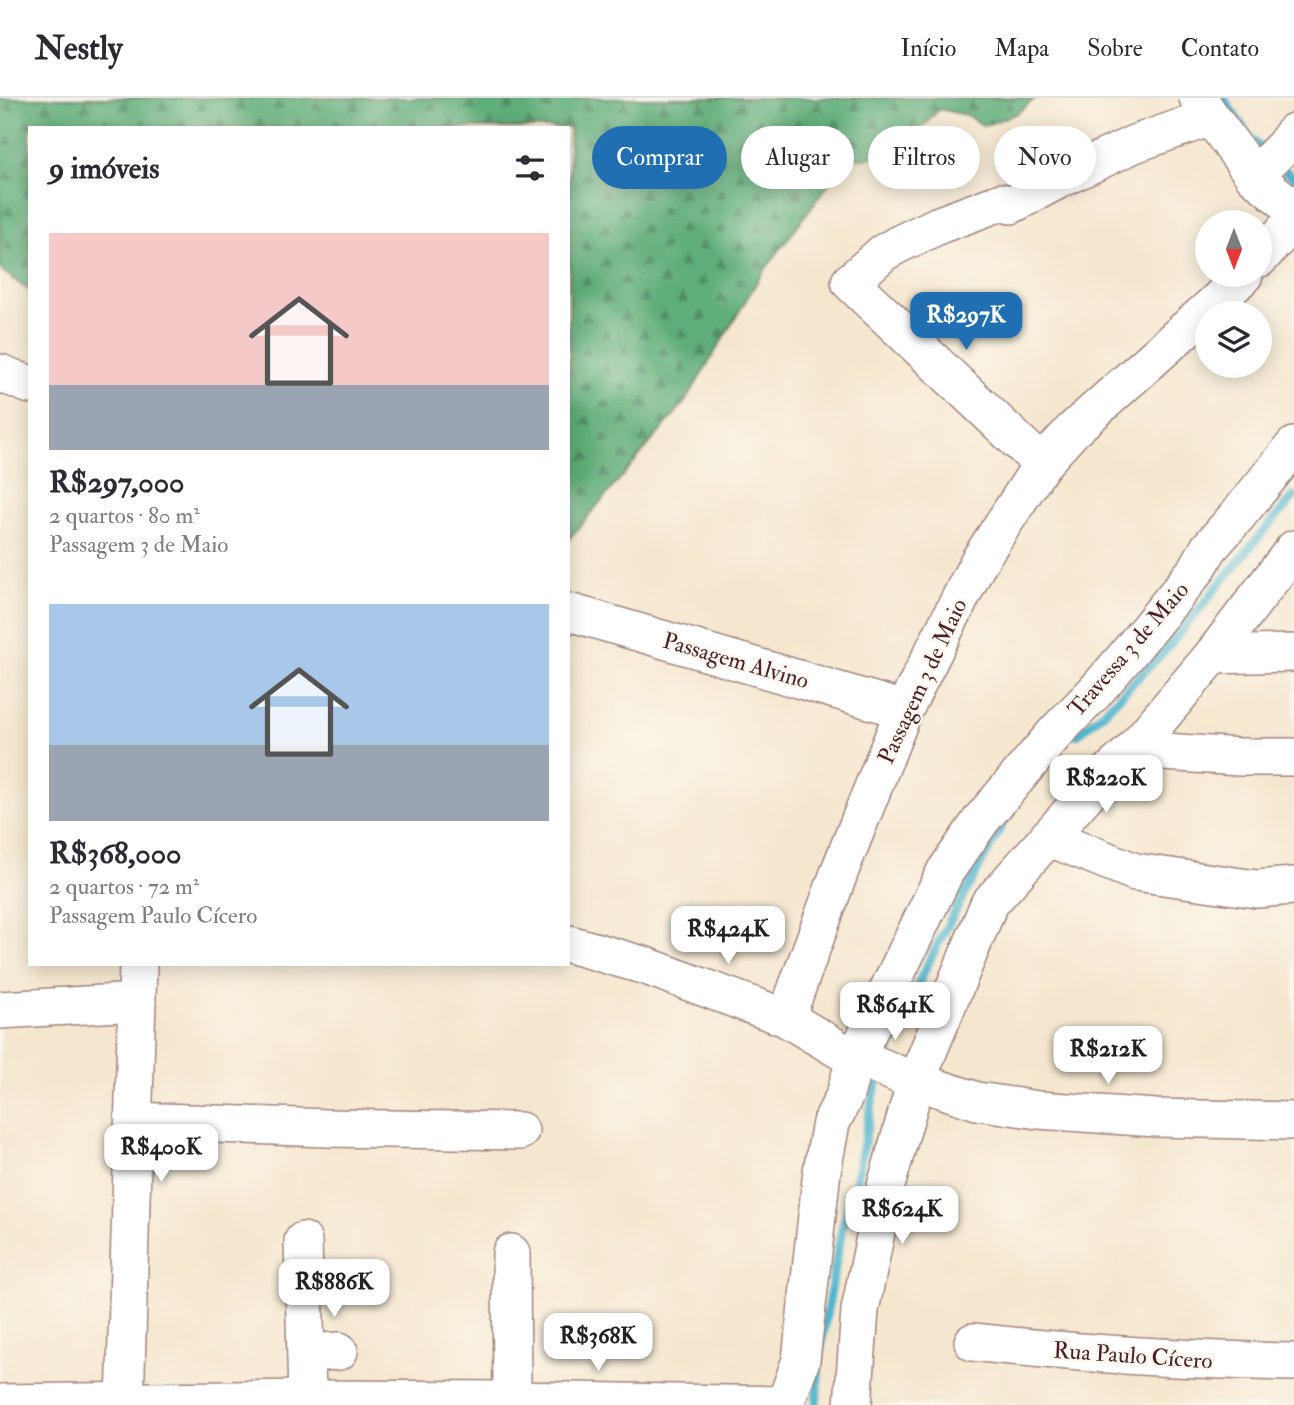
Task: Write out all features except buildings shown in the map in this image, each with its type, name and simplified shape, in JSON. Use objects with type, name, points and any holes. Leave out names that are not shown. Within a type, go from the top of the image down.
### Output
[{"type":"street","points":[[1042,464],[850,282],[883,253],[939,225],[1001,202],[1011,205],[1205,108],[1273,156],[1294,209]]},
{"type":"street","points":[[1272,245],[1294,220]]},
{"type":"street","name":"Passagem 3 de Maio","points":[[786,1018],[842,865],[904,710],[979,561],[1042,464],[1073,430],[1232,287]]},
{"type":"street","points":[[0,373],[28,384]]},
{"type":"street","name":"Travessa 3 de Maio","points":[[785,1405],[801,1360],[822,1171],[831,1123],[945,872],[982,819],[1055,732],[1126,656],[1197,569],[1209,548],[1294,446]]},
{"type":"street","points":[[853,1405],[860,1310],[910,1079],[989,904],[1094,786],[1133,750],[1213,655],[1294,549]]},
{"type":"street","name":"Passagem Alvino","points":[[570,612],[904,710]]},
{"type":"street","points":[[1213,655],[1294,653]]},
{"type":"street","points":[[1133,750],[1240,757],[1294,757]]},
{"type":"street","points":[[1048,837],[1135,872],[1256,889],[1294,886]]},
{"type":"street","points":[[570,944],[646,966],[786,1018],[859,1059],[978,1101],[1038,1110],[1156,1118],[1294,1121]]},
{"type":"street","points":[[125,1404],[138,966]]},
{"type":"street","points":[[0,1010],[137,1002]]},
{"type":"street","points":[[134,1121],[520,1131]]},
{"type":"street","points":[[303,1241],[323,1352],[307,1399]]},
{"type":"street","points":[[511,1253],[512,1400]]},
{"type":"street","name":"Rua Paulo Cícero","points":[[973,1342],[1172,1359],[1294,1362]]},
{"type":"street","points":[[0,1403],[125,1404],[307,1399],[411,1403],[512,1400],[785,1405]]},
{"type":"green space","points":[[0,98],[1036,98],[1017,113],[984,126],[966,115],[939,109],[923,126],[868,126],[868,157],[854,158],[854,126],[741,126],[741,189],[825,189],[761,275],[685,402],[570,538],[570,126],[28,126],[28,290],[0,269]]},
{"type":"waterway","points":[[1223,98],[1250,138],[1266,154]]},
{"type":"waterway","points":[[1277,164],[1294,178]]},
{"type":"waterway","points":[[1077,735],[1103,713],[1167,648],[1294,496]]},
{"type":"waterway","points":[[885,1061],[925,969],[1009,814]]},
{"type":"waterway","points":[[816,1405],[820,1350],[842,1228],[856,1183],[880,1074]]}]
